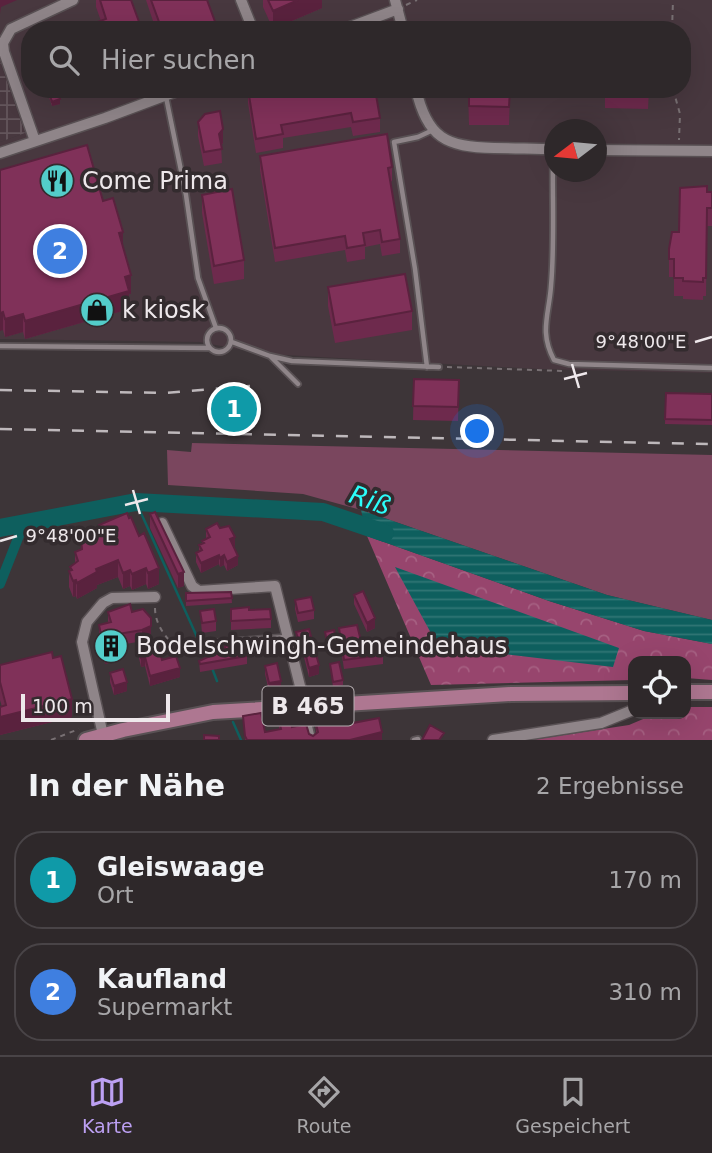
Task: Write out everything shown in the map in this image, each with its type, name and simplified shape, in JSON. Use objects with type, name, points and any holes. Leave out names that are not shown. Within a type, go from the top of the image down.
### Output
[{"type":"main road","points":[[691,692],[712,692]]},
{"type":"main road","name":"B 465","points":[[86,740],[102,730],[213,712],[511,694],[628,693]]},
{"type":"street","points":[[28,21],[73,0]]},
{"type":"street","points":[[241,0],[249,21]]},
{"type":"street","points":[[361,21],[397,4]]},
{"type":"street","points":[[21,24],[11,29],[4,43],[4,52],[35,141]]},
{"type":"street","points":[[0,153],[160,98]]},
{"type":"street","points":[[419,98],[424,116],[433,130],[445,141],[471,148],[544,149]]},
{"type":"street","points":[[607,150],[712,151]]},
{"type":"street","points":[[162,523],[192,586],[199,591],[275,586],[305,706]]},
{"type":"street","points":[[102,730],[82,642],[87,622],[103,603],[112,598],[155,597]]},
{"type":"street","points":[[492,740],[601,723],[628,712]]},
{"type":"lane","points":[[166,98],[186,195],[198,278],[216,328]]},
{"type":"lane","points":[[427,367],[415,269],[394,142],[433,130]]},
{"type":"lane","points":[[553,182],[551,289],[545,322],[547,348],[554,360],[569,364],[712,368]]},
{"type":"lane","points":[[0,346],[209,348],[220,353],[230,347],[232,341],[228,331],[216,328],[209,332],[206,340],[209,348]]},
{"type":"lane","points":[[232,341],[270,356],[292,361],[439,367]]},
{"type":"lane","points":[[270,356],[298,384]]},
{"type":"lane","points":[[203,643],[288,637]]},
{"type":"lane","points":[[305,706],[313,740]]},
{"type":"path","points":[[397,4],[417,0]]},
{"type":"path","points":[[672,21],[673,0]]},
{"type":"path","points":[[676,98],[680,114],[679,151]]},
{"type":"path","points":[[439,367],[459,367]]},
{"type":"path","points":[[155,597],[155,617],[164,636],[171,642],[188,643]]},
{"type":"path","points":[[51,740],[84,728],[102,730]]},
{"type":"shaded area","points":[[0,0],[712,0],[712,373],[539,369],[266,354],[199,342],[0,339],[0,142],[25,133],[0,62]]},
{"type":"shaded area","points":[[0,62],[25,133],[0,142]]},
{"type":"shaded area","points":[[192,443],[712,455],[712,620],[607,595],[361,510],[303,494],[168,485],[167,450],[191,452]]},
{"type":"green space","points":[[367,536],[549,601],[644,631],[712,644],[712,680],[691,678],[691,656],[628,656],[628,680],[431,685]]},
{"type":"green space","points":[[691,707],[712,707],[712,740],[531,740],[629,725],[643,719],[691,719]]},
{"type":"water","points":[[361,510],[607,595],[712,620],[712,644],[644,631],[549,601],[367,536]]},
{"type":"water","points":[[395,567],[619,648],[613,667],[438,646]]},
{"type":"building","points":[[100,0],[131,0],[139,21],[100,21],[106,19]]},
{"type":"building","points":[[151,0],[207,0],[215,21],[159,21]]},
{"type":"building","points":[[268,0],[298,0],[273,11]]},
{"type":"building","points":[[249,98],[377,98],[380,118],[353,122],[351,113],[281,125],[283,134],[256,139]]},
{"type":"building","points":[[469,98],[510,98],[509,107],[469,106]]},
{"type":"building","points":[[220,111],[223,129],[219,134],[222,149],[204,152],[198,122],[205,114]]},
{"type":"building","points":[[387,134],[392,167],[388,168],[400,239],[382,242],[380,230],[363,233],[365,245],[347,248],[345,236],[275,248],[260,156]]},
{"type":"building","points":[[87,145],[103,201],[113,198],[123,232],[119,233],[131,275],[125,277],[129,291],[25,321],[23,314],[5,319],[3,312],[0,313],[0,170]]},
{"type":"building","points":[[707,186],[707,192],[712,192],[712,208],[707,208],[706,278],[703,278],[703,282],[683,281],[683,278],[674,278],[674,259],[669,259],[672,232],[679,232],[680,188]]},
{"type":"building","points":[[232,189],[244,260],[214,266],[202,195]]},
{"type":"building","points":[[405,274],[412,311],[335,325],[328,287]]},
{"type":"building","points":[[414,379],[459,380],[458,407],[413,406]]},
{"type":"building","points":[[666,393],[712,394],[712,420],[665,419]]},
{"type":"building","points":[[155,512],[184,572],[178,574],[150,514]]},
{"type":"building","points":[[127,513],[139,536],[144,533],[159,568],[148,573],[146,568],[132,574],[130,570],[123,573],[118,560],[96,569],[97,572],[77,583],[76,580],[73,581],[69,571],[78,561],[75,552],[82,549],[81,539],[96,533],[99,525]]},
{"type":"building","points":[[217,523],[220,528],[229,526],[235,537],[230,539],[238,556],[227,562],[224,555],[220,558],[219,555],[201,563],[196,553],[202,550],[199,545],[210,537],[206,529]]},
{"type":"building","points":[[363,591],[375,618],[367,623],[354,595]]},
{"type":"building","points":[[231,592],[232,598],[186,601],[186,593]]},
{"type":"building","points":[[311,597],[314,610],[298,613],[295,600]]},
{"type":"building","points":[[130,604],[132,612],[143,609],[151,618],[151,626],[118,634],[121,644],[111,646],[113,652],[105,653],[99,625],[111,622],[108,612]]},
{"type":"building","points":[[249,607],[249,610],[270,609],[271,619],[231,621],[231,609]]},
{"type":"building","points":[[214,609],[216,621],[202,623],[200,611]]},
{"type":"building","points":[[357,625],[361,641],[365,640],[365,644],[381,642],[383,655],[344,660],[339,628]]},
{"type":"building","points":[[309,629],[319,665],[309,668],[303,644],[300,645],[296,632]]},
{"type":"building","points":[[334,630],[336,639],[327,641],[325,632]]},
{"type":"building","points":[[244,643],[247,656],[200,664],[199,661],[225,649],[225,646]]},
{"type":"building","points":[[158,644],[162,660],[176,656],[180,668],[150,676],[145,657],[141,658],[139,649]]},
{"type":"building","points":[[52,652],[53,658],[61,656],[72,699],[0,717],[0,707],[6,705],[0,682],[0,665]]},
{"type":"building","points":[[339,662],[343,680],[333,682],[330,664]]},
{"type":"building","points":[[277,663],[281,681],[269,683],[265,666]]},
{"type":"building","points":[[123,669],[127,682],[114,686],[110,673]]},
{"type":"building","points":[[261,713],[265,732],[281,729],[279,720],[291,718],[292,727],[306,724],[309,734],[313,736],[318,732],[315,720],[332,718],[334,724],[352,719],[353,723],[379,718],[382,732],[350,740],[247,740],[243,716]]},
{"type":"building","points":[[430,725],[444,733],[439,740],[422,740]]},
{"type":"building","points":[[204,735],[219,736],[219,740],[204,740]]},
{"type":"waterway","points":[[136,502],[207,659]]},
{"type":"waterway","name":"Riß","points":[[0,528],[136,502],[323,512],[385,533]]},
{"type":"waterway","points":[[0,584],[24,523]]},
{"type":"waterway","points":[[212,668],[217,681]]},
{"type":"waterway","points":[[233,722],[241,740]]},
{"type":"railway","points":[[0,390],[166,393],[250,386]]},
{"type":"railway","points":[[0,429],[712,444]]},
{"type":"place","name":"Come Prima","points":[[57,181]]},
{"type":"place","name":"Kaufland","points":[[60,251]]},
{"type":"place","name":"k kiosk","points":[[97,310]]},
{"type":"place","name":"Gleiswaage","points":[[234,409]]},
{"type":"place","name":"Bodelschwingh-Gemeindehaus","points":[[111,646]]}]
